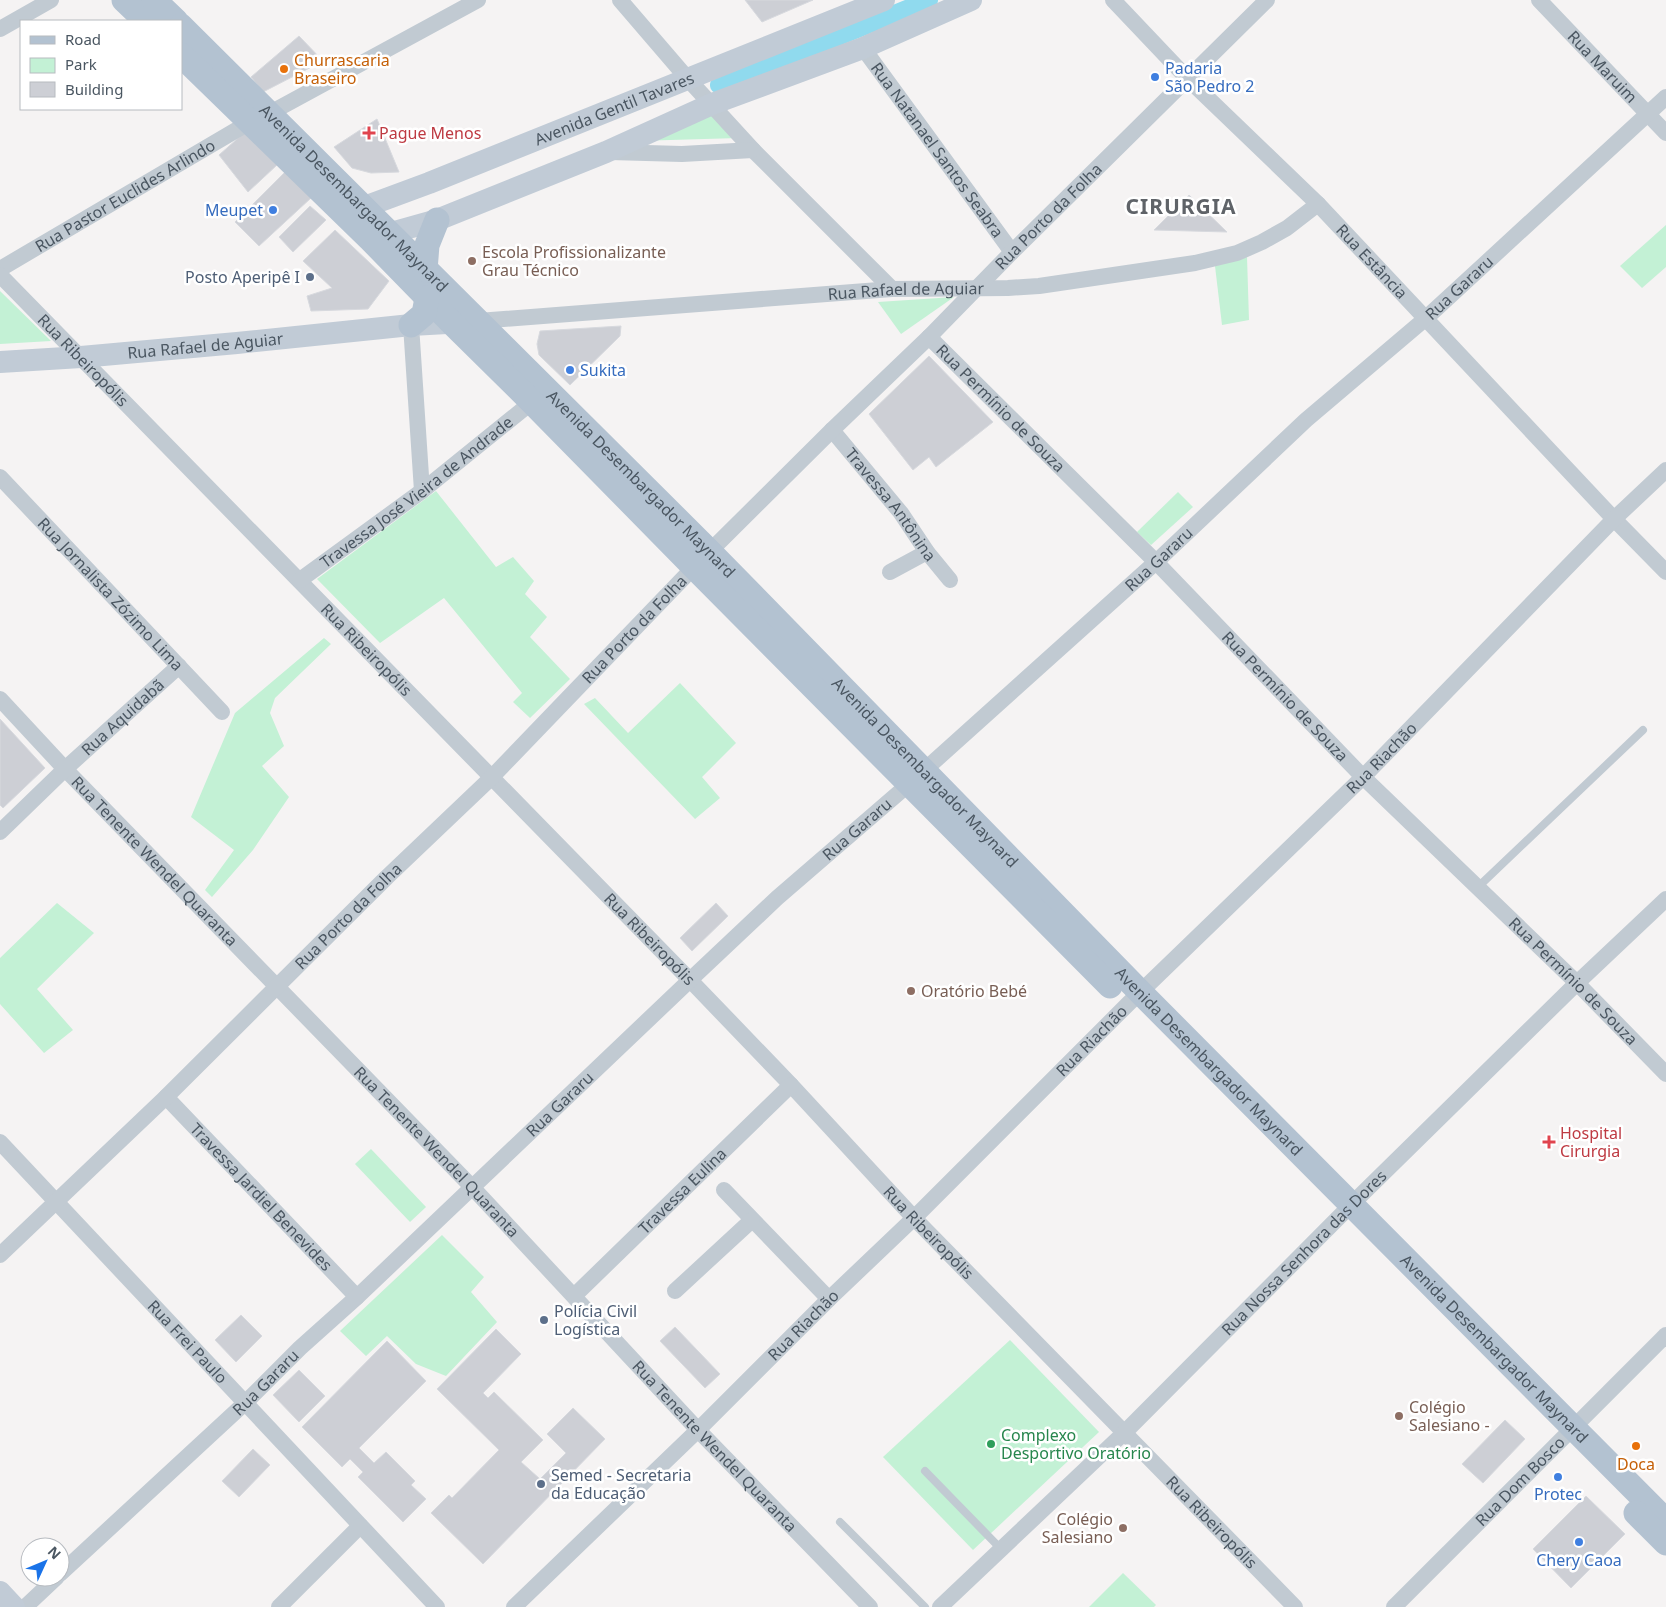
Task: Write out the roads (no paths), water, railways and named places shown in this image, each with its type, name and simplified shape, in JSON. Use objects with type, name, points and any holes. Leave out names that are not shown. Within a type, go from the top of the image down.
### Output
[{"type":"main road","points":[[124,0],[145,20]]},
{"type":"main road","points":[[154,0],[175,20]]},
{"type":"main road","name":"Avenida Gentil Tavares","points":[[353,210],[429,183],[884,0]]},
{"type":"main road","name":"Avenida Gentil Tavares","points":[[380,236],[437,220],[606,152],[710,102],[863,48],[971,0]]},
{"type":"main road","name":"Avenida Desembargador Maynard","points":[[182,27],[260,117],[380,236],[425,270],[478,321],[702,560],[1134,998],[1568,1432],[1666,1521]]},
{"type":"main road","name":"Avenida Desembargador Maynard","points":[[182,56],[260,117]]},
{"type":"main road","points":[[425,270],[426,244],[437,220]]},
{"type":"main road","name":"Avenida Desembargador Maynard","points":[[380,236],[427,298],[532,402],[702,560]]},
{"type":"main road","points":[[411,325],[424,314],[427,298]]},
{"type":"main road","name":"Rua Rafael de Aguiar","points":[[0,362],[81,357],[411,325],[478,321]]},
{"type":"main road","name":"Avenida Desembargador Maynard","points":[[1568,1432],[1666,1543]]},
{"type":"main road","points":[[0,1592],[14,1607]]},
{"type":"street","points":[[0,29],[51,0]]},
{"type":"street","name":"Rua Pastor Euclides Arlindo","points":[[0,269],[260,117],[478,0]]},
{"type":"street","points":[[620,0],[688,80],[753,150],[892,289]]},
{"type":"street","name":"Rua Estância","points":[[1113,0],[1188,78],[1318,204],[1666,572]]},
{"type":"street","name":"Rua Porto da Folha","points":[[0,1255],[166,1097],[387,877],[491,778],[702,560],[1267,0]]},
{"type":"street","name":"Rua Maruim","points":[[1539,0],[1666,132]]},
{"type":"street","name":"Rua Natanael Santos Seabra","points":[[863,48],[1012,252]]},
{"type":"street","name":"Rua Gararu","points":[[70,1566],[245,1404],[300,1348],[777,898],[916,777],[1156,562],[1306,420],[1425,319],[1666,97]]},
{"type":"street","name":"Avenida Gentil Tavares","points":[[606,152],[682,154],[753,150]]},
{"type":"street","name":"Rua Rafael de Aguiar","points":[[478,321],[892,289],[1039,286],[1195,263],[1237,253],[1287,228],[1318,204]]},
{"type":"street","name":"Rua Ribeiropólis","points":[[0,275],[690,980],[791,1085],[914,1218],[1296,1607]]},
{"type":"street","points":[[411,325],[422,491]]},
{"type":"street","name":"Rua Permínio de Souza","points":[[929,337],[1156,562],[1363,777],[1577,983],[1666,1074]]},
{"type":"street","name":"Travessa José Vieira de Andrade","points":[[300,580],[422,491],[532,402]]},
{"type":"street","name":"Travessa Antônina","points":[[832,430],[901,513],[927,552],[950,580]]},
{"type":"street","name":"Rua Riachão","points":[[514,1607],[698,1430],[1134,998],[1363,777],[1614,519],[1666,470]]},
{"type":"street","name":"Rua Jornalista Zózimo Lima","points":[[0,477],[222,712]]},
{"type":"street","points":[[890,572],[927,552]]},
{"type":"street","name":"Rua Aquidabã","points":[[0,832],[65,769],[179,666]]},
{"type":"street","name":"Rua Tenente Wendel Quaranta","points":[[0,699],[65,769],[472,1187],[698,1430],[870,1607]]},
{"type":"street","name":"Rua Nossa Senhora das Dores","points":[[940,1607],[1125,1432],[1346,1210],[1666,898]]},
{"type":"street","name":"Travessa Eulina","points":[[574,1296],[791,1085]]},
{"type":"street","name":"Travessa Jardiel Benevides","points":[[166,1097],[357,1296]]},
{"type":"street","name":"Rua Frei Paulo","points":[[0,1142],[437,1607]]},
{"type":"street","points":[[724,1190],[829,1299]]},
{"type":"street","points":[[675,1291],[752,1220]]},
{"type":"street","name":"Rua Dom Bosco","points":[[1394,1607],[1666,1335]]},
{"type":"street","points":[[278,1607],[360,1526]]},
{"type":"street","name":"Rua Gararu","points":[[25,1607],[47,1587]]},
{"type":"lane","points":[[1478,887],[1643,730]]},
{"type":"lane","points":[[925,1471],[1001,1549]]},
{"type":"lane","points":[[840,1522],[925,1607]]},
{"type":"waterway","points":[[719,85],[929,0]]},
{"type":"place","name":"Churrascaria Braseiro","points":[[284,69]]},
{"type":"place","name":"Padaria São Pedro 2","points":[[1155,77]]},
{"type":"place","name":"Pague Menos","points":[[369,133]]},
{"type":"place","name":"Meupet","points":[[273,210]]},
{"type":"place","name":"Escola Profissionalizante Grau Técnico","points":[[472,261]]},
{"type":"place","name":"Posto Aperipê I","points":[[310,277]]},
{"type":"place","name":"Sukita","points":[[570,370]]},
{"type":"place","name":"Oratório Bebé","points":[[911,991]]},
{"type":"place","name":"Hospital Cirurgia","points":[[1549,1142]]},
{"type":"place","name":"Polícia Civil Logística","points":[[544,1320]]},
{"type":"place","name":"Colégio Salesiano -","points":[[1399,1416]]},
{"type":"place","name":"Complexo Desportivo Oratório","points":[[991,1444]]},
{"type":"place","name":"Doca","points":[[1636,1446]]},
{"type":"place","name":"Protec","points":[[1558,1477]]},
{"type":"place","name":"Semed - Secretaria da Educação","points":[[541,1484]]},
{"type":"place","name":"Colégio Salesiano","points":[[1123,1528]]},
{"type":"place","name":"Chery Caoa","points":[[1579,1542]]},
{"type":"district","name":"CIRURGIA","points":[[1181,206]]}]
